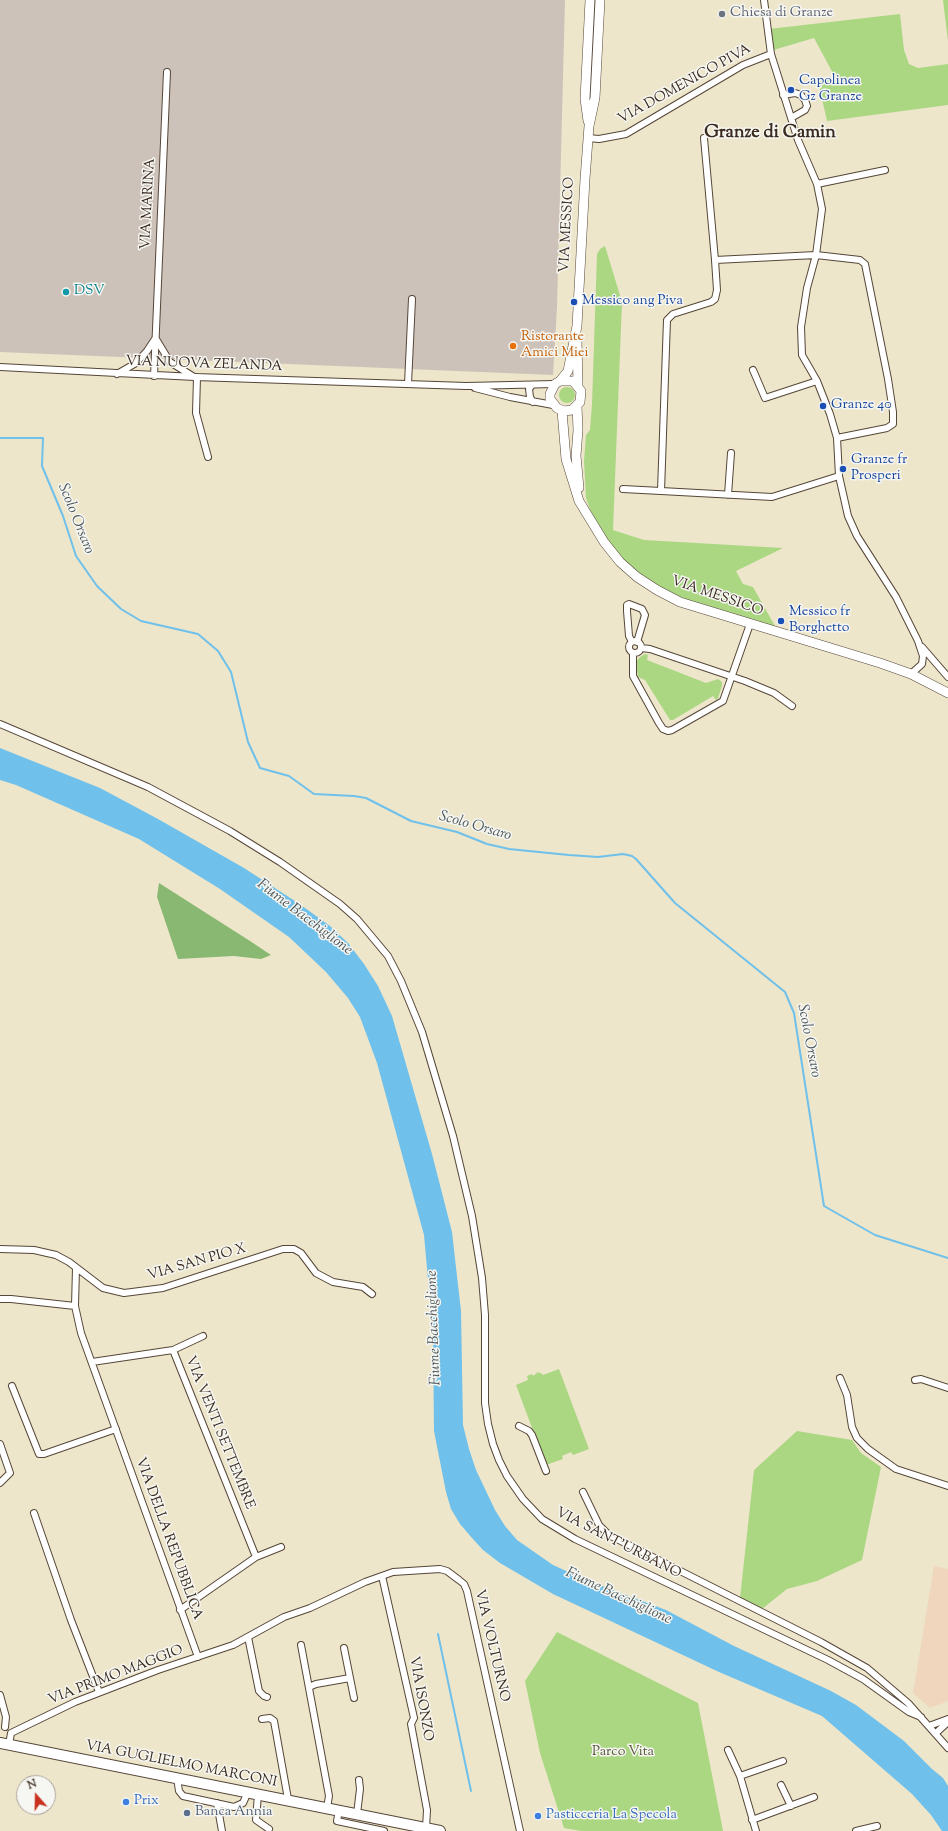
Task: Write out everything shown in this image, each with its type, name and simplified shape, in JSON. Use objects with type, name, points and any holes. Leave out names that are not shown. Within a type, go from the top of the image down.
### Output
[{"type":"main road","name":"VIA GUGLIELMO MARCONI","points":[[2,1743],[339,1810],[357,1814],[390,1826],[426,1828],[440,1831]]},
{"type":"street","name":"VIA MESSICO","points":[[589,126],[585,99],[590,0]]},
{"type":"street","name":"VIA MESSICO","points":[[553,405],[550,394],[568,371],[576,326],[589,126],[595,98],[600,0]]},
{"type":"street","points":[[764,0],[771,54],[783,95],[816,184],[822,209],[816,255],[807,288],[801,327],[802,355],[816,381],[830,414],[837,438],[839,476],[848,516],[857,536],[896,597],[918,641],[923,656],[922,664],[911,674]]},
{"type":"street","name":"VIA DOMENICO PIVA","points":[[588,138],[599,139],[626,134],[664,113],[743,65],[771,54]]},
{"type":"street","name":"VIA MARINA","points":[[154,376],[167,72]]},
{"type":"street","points":[[783,95],[795,93],[801,95],[805,100],[807,106],[805,110],[791,118]]},
{"type":"street","points":[[661,491],[667,320],[673,314],[711,302],[715,299],[717,290],[704,138]]},
{"type":"street","points":[[816,184],[885,170]]},
{"type":"street","points":[[715,260],[816,255],[860,260],[865,264],[894,412],[893,424],[887,428],[837,438]]},
{"type":"street","points":[[408,384],[412,299]]},
{"type":"street","name":"VIA MESSICO","points":[[576,326],[579,362],[578,386],[581,395],[577,406],[578,430],[576,456],[580,501]]},
{"type":"street","points":[[117,374],[136,363],[156,338],[170,362],[196,377],[196,413],[208,457]]},
{"type":"street","name":"VIA NUOVA ZELANDA","points":[[0,368],[154,376],[466,386],[532,385],[558,382]]},
{"type":"street","points":[[753,370],[765,398],[816,381]]},
{"type":"street","points":[[558,382],[568,380],[578,386]]},
{"type":"street","points":[[532,385],[529,389],[530,397],[533,402]]},
{"type":"street","name":"VIA NUOVA ZELANDA","points":[[466,386],[533,402],[553,405]]},
{"type":"street","points":[[553,405],[562,411],[572,410],[577,406]]},
{"type":"street","name":"VIA MESSICO","points":[[562,411],[566,459],[580,501],[592,525],[604,542],[620,562],[637,577],[680,602],[911,674],[948,693]]},
{"type":"street","points":[[728,495],[731,453]]},
{"type":"street","points":[[623,489],[772,497],[839,476]]},
{"type":"street","points":[[750,624],[732,676],[723,701],[672,730],[668,731],[659,723],[633,676],[633,653],[629,648],[634,642],[645,615],[642,609],[629,604],[627,605],[629,636],[634,642],[641,648],[650,649],[732,676],[774,693],[792,706]]},
{"type":"street","points":[[918,641],[948,677]]},
{"type":"street","points":[[633,653],[638,653],[641,648]]},
{"type":"street","name":"VIA SANT'URBANO","points":[[0,724],[148,787],[197,812],[280,862],[340,904],[357,919],[388,956],[415,1012],[453,1136],[476,1242],[485,1315],[485,1403],[488,1424],[499,1460],[507,1476],[523,1499],[542,1519],[575,1539],[828,1660],[863,1680],[909,1712],[921,1718]]},
{"type":"street","name":"VIA SAN PIO X","points":[[0,1249],[34,1250],[56,1255],[103,1288],[124,1293],[163,1288],[284,1249],[294,1249],[301,1253],[316,1273],[333,1282],[363,1287],[372,1294]]},
{"type":"street","name":"VIA DELLA REPUBBLICA","points":[[76,1268],[74,1284],[75,1306],[81,1333],[198,1657]]},
{"type":"street","points":[[0,1299],[75,1306]]},
{"type":"street","points":[[173,1350],[203,1336]]},
{"type":"street","name":"VIA VENTI SETTEMBRE","points":[[92,1362],[173,1350],[256,1557]]},
{"type":"street","points":[[840,1378],[847,1395],[852,1427],[857,1438],[868,1449],[896,1469],[948,1486]]},
{"type":"street","points":[[915,1380],[921,1379],[948,1388]]},
{"type":"street","points":[[12,1386],[39,1454],[44,1454],[116,1429]]},
{"type":"street","points":[[519,1426],[529,1431],[532,1435],[546,1471]]},
{"type":"street","points":[[0,1444],[10,1473],[0,1483]]},
{"type":"street","name":"VIA SANT'URBANO","points":[[583,1492],[599,1525],[615,1539],[844,1654],[867,1668],[890,1687],[929,1726],[948,1748]]},
{"type":"street","points":[[34,1513],[71,1620],[99,1692]]},
{"type":"street","points":[[180,1610],[256,1557],[281,1547]]},
{"type":"street","name":"VIA VOLTURNO","points":[[198,1657],[212,1653],[248,1637],[284,1617],[310,1608],[382,1576],[405,1571],[440,1569],[447,1571],[464,1584],[467,1591],[520,1831]]},
{"type":"street","name":"VIA ISONZO","points":[[382,1576],[414,1718],[411,1724],[427,1810],[426,1828]]},
{"type":"street","points":[[248,1637],[259,1691],[264,1696],[267,1696]]},
{"type":"street","points":[[301,1645],[329,1796],[327,1808]]},
{"type":"street","points":[[344,1648],[354,1698]]},
{"type":"street","name":"VIA PRIMO MAGGIO","points":[[11,1733],[99,1692],[198,1657]]},
{"type":"street","points":[[309,1687],[316,1684],[350,1678]]},
{"type":"street","points":[[0,1695],[6,1717],[3,1728],[9,1728],[11,1733],[2,1743]]},
{"type":"street","points":[[262,1719],[270,1718],[274,1721],[288,1800]]},
{"type":"street","points":[[929,1726],[948,1719]]},
{"type":"street","points":[[936,1734],[948,1722]]},
{"type":"street","points":[[728,1750],[740,1776],[756,1831]]},
{"type":"street","points":[[740,1776],[783,1761]]},
{"type":"street","points":[[177,1778],[178,1791],[183,1796],[217,1803],[234,1806],[243,1803],[253,1793]]},
{"type":"street","points":[[357,1814],[360,1790],[359,1780]]},
{"type":"street","points":[[781,1785],[791,1806]]},
{"type":"street","points":[[253,1793],[256,1820],[269,1829]]},
{"type":"street","points":[[752,1820],[814,1797]]},
{"type":"street","points":[[217,1803],[222,1831]]},
{"type":"street","points":[[339,1810],[337,1820],[364,1829],[384,1831]]},
{"type":"street","points":[[856,1831],[877,1826]]},
{"type":"shaded area","points":[[0,0],[565,0],[557,308],[553,375],[0,352]]},
{"type":"shaded area","points":[[934,1566],[948,1569],[948,1701],[930,1708],[913,1693]]},
{"type":"green space","points":[[943,0],[948,0],[948,41]]},
{"type":"green space","points":[[900,14],[904,50],[909,64],[918,68],[948,64],[948,105],[827,121],[818,81],[835,77],[814,38],[770,51],[769,29]]},
{"type":"green space","points":[[605,246],[622,302],[613,530],[644,540],[783,548],[736,571],[743,584],[753,587],[780,635],[749,627],[634,577],[602,543],[586,498],[584,461],[586,435],[590,430],[592,404],[597,254],[600,249]]},
{"type":"green space","points":[[564,387],[570,387],[575,392],[573,401],[570,403],[564,403],[559,398],[559,392]]},
{"type":"green space","points":[[645,654],[648,655],[647,660],[706,683],[718,679],[722,682],[722,686],[718,698],[716,700],[713,696],[673,720],[670,720],[645,680],[638,677],[636,662]]},
{"type":"green space","points":[[159,883],[271,955],[261,959],[234,956],[178,959],[157,897]]},
{"type":"green space","points":[[559,1369],[589,1449],[573,1455],[571,1452],[562,1456],[563,1459],[546,1465],[516,1385],[528,1380],[527,1376],[532,1374],[533,1376],[538,1372],[543,1375]]},
{"type":"green space","points":[[797,1431],[852,1440],[861,1453],[881,1467],[862,1560],[817,1581],[787,1589],[762,1609],[740,1598],[754,1470]]},
{"type":"green space","name":"Parco Vita","points":[[557,1632],[698,1703],[723,1831],[581,1831],[564,1828],[540,1753],[525,1681]]},
{"type":"water","name":"Fiume Bacchiglione","points":[[0,748],[100,788],[158,819],[244,868],[298,903],[330,926],[348,943],[378,986],[392,1016],[432,1154],[452,1232],[461,1311],[463,1425],[476,1470],[495,1510],[505,1526],[517,1540],[553,1565],[586,1580],[666,1610],[734,1646],[831,1691],[856,1705],[904,1741],[943,1778],[948,1786],[948,1831],[942,1831],[931,1815],[912,1794],[822,1716],[719,1672],[553,1594],[500,1563],[483,1550],[472,1538],[460,1524],[451,1509],[446,1492],[434,1431],[433,1335],[424,1235],[377,1063],[360,1017],[348,998],[326,972],[289,937],[220,889],[139,839],[16,785],[0,780]]},
{"type":"waterway","name":"Scolo Orsaro","points":[[0,438],[43,438],[42,466],[63,516],[76,556],[97,586],[121,609],[141,621],[198,634],[218,651],[231,672],[248,742],[260,768],[289,776],[314,794],[366,798],[411,821],[457,832],[487,844],[509,849],[569,855],[598,857],[623,854],[632,856],[636,859],[675,903],[785,992],[794,1013],[824,1206],[875,1235],[948,1258]]},
{"type":"waterway","points":[[438,1634],[471,1791]]},
{"type":"place","name":"Chiesa di Granze","points":[[722,14]]},
{"type":"place","name":"Capolinea Gz Granze","points":[[791,90]]},
{"type":"place","name":"DSV","points":[[66,292]]},
{"type":"place","name":"Messico ang Piva","points":[[574,302]]},
{"type":"place","name":"Ristorante Amici Miei","points":[[513,346]]},
{"type":"place","name":"Granze 40","points":[[823,406]]},
{"type":"place","name":"Granze fr Prosperi","points":[[843,469]]},
{"type":"place","name":"Messico fr Borghetto","points":[[781,621]]},
{"type":"place","name":"Prix","points":[[126,1802]]},
{"type":"place","name":"Banca Annia","points":[[187,1813]]},
{"type":"place","name":"Pasticceria La Specola","points":[[538,1816]]},
{"type":"district","name":"Granze di Camin","points":[[770,134]]}]
